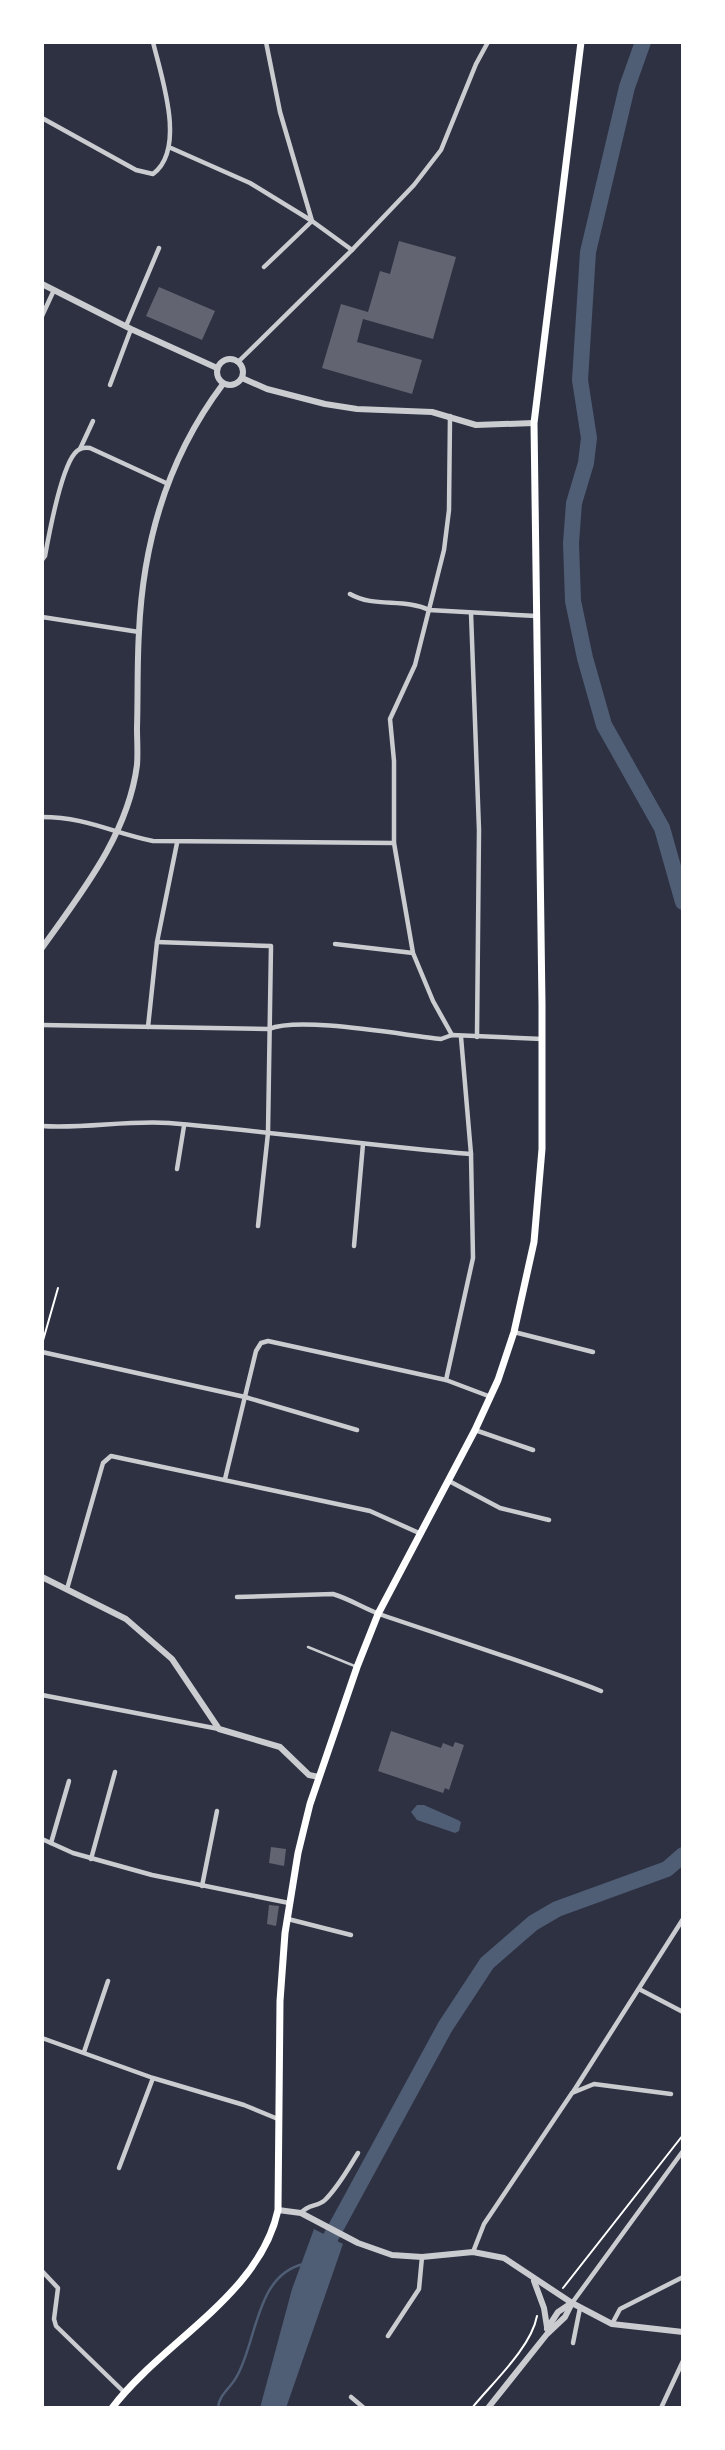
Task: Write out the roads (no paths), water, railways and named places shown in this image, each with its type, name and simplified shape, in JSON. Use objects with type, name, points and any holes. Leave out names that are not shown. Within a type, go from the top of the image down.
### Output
[{"type":"main road","points":[[112,2408],[124,2392],[244,2278],[270,2239],[278,2210],[280,2001],[287,1919],[298,1853],[319,1777],[378,1614],[491,1397],[514,1332],[534,1242],[542,1149],[542,1039],[534,423],[581,42]]},
{"type":"street","points":[[42,118],[136,170],[153,174],[162,167],[171,148],[167,99],[153,42]]},
{"type":"street","points":[[266,42],[280,112],[312,221]]},
{"type":"street","points":[[238,362],[414,185],[441,150],[476,64],[488,42]]},
{"type":"street","points":[[171,148],[250,183],[312,221],[352,250]]},
{"type":"street","points":[[264,267],[312,221]]},
{"type":"street","points":[[110,385],[159,248]]},
{"type":"street","points":[[42,284],[217,368]]},
{"type":"street","points":[[42,316],[54,290]]},
{"type":"street","points":[[226,359],[238,362],[242,368],[242,379],[231,386],[223,384],[217,377],[217,368],[226,359]]},
{"type":"street","points":[[242,379],[325,404],[359,409],[432,412],[476,425],[534,423]]},
{"type":"street","points":[[42,948],[102,863],[128,801],[137,766],[139,632],[147,557],[166,483],[209,402],[223,384]]},
{"type":"street","points":[[450,416],[444,551],[415,665],[390,719],[394,761],[394,843],[413,953],[433,1001],[452,1035]]},
{"type":"street","points":[[42,560],[72,457],[80,449],[93,421]]},
{"type":"street","points":[[80,449],[90,448],[166,483]]},
{"type":"street","points":[[42,533],[49,534]]},
{"type":"street","points":[[350,594],[361,601],[417,604],[429,610],[536,616]]},
{"type":"street","points":[[471,612],[479,830],[475,1013],[477,1037]]},
{"type":"street","points":[[42,617],[139,632]]},
{"type":"street","points":[[42,817],[60,817],[97,824],[153,841],[177,843],[394,843]]},
{"type":"street","points":[[148,1027],[157,942],[177,843]]},
{"type":"street","points":[[42,934],[49,938]]},
{"type":"street","points":[[157,942],[271,946],[268,1133],[258,1226]]},
{"type":"street","points":[[335,944],[413,953]]},
{"type":"street","points":[[42,1025],[269,1029],[307,1024],[441,1039],[452,1035],[542,1039]]},
{"type":"street","points":[[446,1380],[473,1258],[471,1154],[461,1037]]},
{"type":"street","points":[[42,1126],[70,1128],[169,1123],[471,1154]]},
{"type":"street","points":[[177,1170],[184,1125]]},
{"type":"street","points":[[354,1246],[363,1144]]},
{"type":"street","points":[[514,1332],[593,1352]]},
{"type":"street","points":[[225,1479],[244,1397],[261,1343],[268,1341],[446,1380],[491,1397]]},
{"type":"street","points":[[42,1352],[244,1397],[357,1430]]},
{"type":"street","points":[[475,1430],[533,1450]]},
{"type":"street","points":[[66,1590],[106,1459],[111,1456],[370,1511],[419,1533]]},
{"type":"street","points":[[448,1481],[500,1508],[550,1520]]},
{"type":"street","points":[[42,1577],[126,1619],[172,1658],[219,1729]]},
{"type":"street","points":[[237,1597],[332,1594],[346,1597],[378,1614],[519,1659],[601,1691]]},
{"type":"street","points":[[42,1695],[219,1729],[280,1747],[309,1774],[319,1777]]},
{"type":"street","points":[[91,1859],[115,1772]]},
{"type":"street","points":[[51,1843],[69,1782]]},
{"type":"street","points":[[202,1886],[217,1811]]},
{"type":"street","points":[[42,1839],[91,1859],[152,1875],[289,1903]]},
{"type":"street","points":[[287,1919],[351,1935]]},
{"type":"street","points":[[473,2252],[484,2224],[572,2093],[683,1919]]},
{"type":"street","points":[[84,2052],[108,1981]]},
{"type":"street","points":[[639,1989],[683,2012]]},
{"type":"street","points":[[42,2038],[279,2119]]},
{"type":"street","points":[[120,2168],[153,2078]]},
{"type":"street","points":[[572,2093],[594,2084],[671,2094]]},
{"type":"street","points":[[488,2408],[547,2330],[565,2317],[572,2303],[683,2151]]},
{"type":"street","points":[[301,2213],[304,2208],[323,2202],[343,2178],[358,2153]]},
{"type":"street","points":[[278,2210],[301,2213],[358,2243],[392,2255],[422,2257],[473,2252],[504,2259],[580,2308],[612,2324],[683,2332]]},
{"type":"street","points":[[388,2336],[419,2289],[422,2257]]},
{"type":"street","points":[[42,2271],[58,2288],[54,2319],[61,2332],[124,2392]]},
{"type":"street","points":[[612,2324],[620,2309],[683,2277]]},
{"type":"street","points":[[534,2279],[544,2308],[547,2330]]},
{"type":"street","points":[[573,2343],[580,2308]]},
{"type":"street","points":[[661,2408],[683,2361]]},
{"type":"street","points":[[351,2397],[363,2408]]},
{"type":"lane","points":[[308,1647],[357,1667]]},
{"type":"water","points":[[417,1805],[424,1805],[458,1820],[461,1822],[459,1831],[455,1833],[417,1820],[411,1812]]},
{"type":"water","points":[[314,2229],[343,2244],[286,2408],[260,2408],[292,2289]]},
{"type":"waterway","points":[[643,42],[627,87],[588,252],[580,380],[589,438],[586,463],[574,503],[571,543],[573,601],[585,658],[604,725],[662,828],[683,902]]},
{"type":"waterway","points":[[321,2255],[445,2027],[487,1963],[533,1923],[557,1909],[667,1869],[683,1855]]},
{"type":"waterway","points":[[218,2408],[244,2362],[267,2295],[276,2281],[288,2270],[304,2264]]}]
